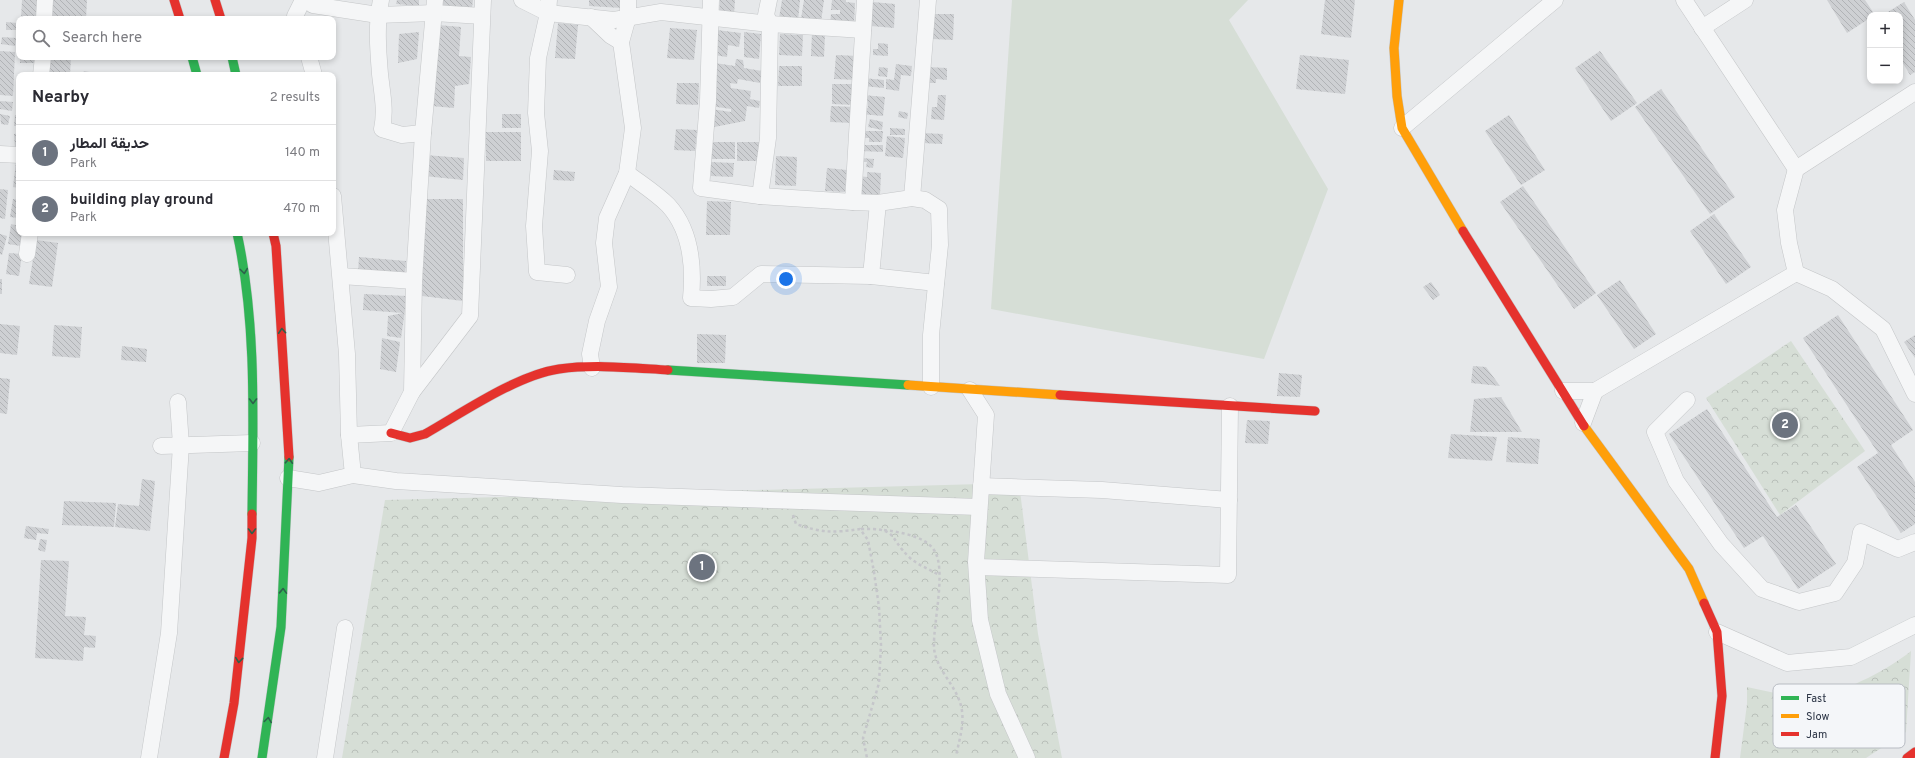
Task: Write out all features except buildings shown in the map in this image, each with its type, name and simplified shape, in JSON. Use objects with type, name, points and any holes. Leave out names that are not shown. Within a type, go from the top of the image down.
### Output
[{"type":"main road","points":[[174,0],[179,16]]},
{"type":"main road","points":[[215,0],[219,16]]},
{"type":"main road","points":[[1399,0],[1394,48],[1397,96],[1402,128],[1436,188],[1511,304],[1583,423],[1689,569],[1717,632],[1722,696],[1715,758]]},
{"type":"main road","points":[[193,60],[196,72]]},
{"type":"main road","points":[[233,60],[235,72]]},
{"type":"main road","points":[[224,758],[234,703],[252,538],[253,393],[245,269],[238,236]]},
{"type":"main road","points":[[262,758],[282,627],[289,448],[274,236]]},
{"type":"main road","points":[[391,433],[410,438],[425,434],[517,382],[558,369],[592,368],[684,370],[970,390],[1315,411]]},
{"type":"main road","points":[[1907,758],[1915,752]]},
{"type":"street","points":[[44,16],[45,0]]},
{"type":"street","points":[[295,16],[302,2],[311,0],[313,5],[379,7],[434,6],[482,16]]},
{"type":"street","points":[[349,436],[391,433],[412,392],[470,316],[483,0]]},
{"type":"street","points":[[522,0],[591,17],[614,20],[660,12],[770,24],[863,30]]},
{"type":"street","points":[[592,368],[590,354],[597,321],[609,287],[604,243],[607,218],[627,173],[633,128],[621,42],[628,17],[628,0]]},
{"type":"street","points":[[711,0],[708,101],[701,188],[760,196],[853,202],[878,203],[912,198],[925,200],[939,209],[940,245],[931,335],[931,387]]},
{"type":"street","points":[[760,196],[768,138],[770,24],[766,15],[769,0]]},
{"type":"street","points":[[853,202],[865,0]]},
{"type":"street","points":[[912,198],[928,0]]},
{"type":"street","points":[[1402,128],[1555,0]]},
{"type":"street","points":[[1684,0],[1796,169]]},
{"type":"street","points":[[1702,28],[1745,0]]},
{"type":"street","points":[[412,392],[414,281],[423,133],[434,6]]},
{"type":"street","points":[[549,6],[538,58],[536,105],[540,151],[534,226],[536,272],[568,275]]},
{"type":"street","points":[[379,7],[380,73],[385,115],[382,129],[402,135],[423,133]]},
{"type":"street","points":[[591,17],[611,36],[621,42]]},
{"type":"street","points":[[41,72],[42,60]]},
{"type":"street","points":[[309,60],[313,72]]},
{"type":"street","points":[[1796,273],[1789,243],[1785,210],[1796,169],[1915,92]]},
{"type":"street","points":[[0,154],[16,155]]},
{"type":"street","points":[[627,173],[668,206],[687,234],[693,275],[691,298],[711,299],[733,297],[761,274],[872,276],[936,283]]},
{"type":"street","points":[[872,276],[878,203]]},
{"type":"street","points":[[336,226],[347,354],[349,436],[353,475]]},
{"type":"street","points":[[27,254],[30,236]]},
{"type":"street","points":[[1563,391],[1595,391],[1796,273]]},
{"type":"street","points":[[1796,273],[1832,289],[1883,329],[1915,394]]},
{"type":"street","points":[[341,276],[414,281]]},
{"type":"street","points":[[970,390],[986,415],[976,568],[980,620],[998,694],[1028,758]]},
{"type":"street","points":[[1583,423],[1595,391]]},
{"type":"street","points":[[1687,400],[1655,432],[1676,481],[1721,544],[1762,589],[1799,602],[1835,593],[1855,563],[1861,532],[1898,549],[1915,542]]},
{"type":"street","points":[[149,758],[169,633],[181,445],[178,402]]},
{"type":"street","points":[[976,568],[1228,574],[1230,406]]},
{"type":"street","points":[[161,446],[252,442]]},
{"type":"street","points":[[288,478],[319,483],[353,475],[396,480],[622,495],[979,507]]},
{"type":"street","points":[[981,486],[1102,490],[1229,500]]},
{"type":"street","points":[[1717,632],[1786,663],[1851,657],[1915,625]]},
{"type":"street","points":[[325,758],[345,628]]},
{"type":"path","points":[[789,501],[796,524],[819,532],[837,532],[860,529],[884,530],[917,537],[934,549],[937,557],[939,575],[934,648],[938,663],[956,693],[962,712],[963,724],[956,756]]},
{"type":"path","points":[[860,529],[868,540],[874,572],[879,607],[881,645],[879,683],[863,738],[867,758]]},
{"type":"path","points":[[884,530],[892,534],[910,558],[939,575]]},
{"type":"green space","points":[[1012,0],[1248,0],[1229,20],[1328,189],[1264,359],[991,309]]},
{"type":"green space","points":[[1791,341],[1865,451],[1780,515],[1706,398]]},
{"type":"green space","points":[[1019,483],[1038,634],[1062,758],[342,758],[385,500]]},
{"type":"green space","points":[[1911,651],[1905,733],[1905,684],[1856,684],[1880,672]]},
{"type":"green space","points":[[1747,687],[1773,693],[1773,748],[1881,748],[1866,758],[1740,758],[1747,704]]},
{"type":"traffic: fast","points":[[193,60],[196,72]]},
{"type":"traffic: fast","points":[[233,60],[235,72]]},
{"type":"traffic: fast","points":[[238,236],[248,302],[251,337],[253,408],[252,514]]},
{"type":"traffic: fast","points":[[668,370],[908,385]]},
{"type":"traffic: fast","points":[[262,758],[281,627],[289,457]]},
{"type":"traffic: slow","points":[[1399,0],[1394,48],[1397,96],[1402,128],[1463,231]]},
{"type":"traffic: slow","points":[[908,385],[1060,395]]},
{"type":"traffic: slow","points":[[1584,426],[1689,569],[1704,603]]},
{"type":"traffic: jam","points":[[174,0],[179,16]]},
{"type":"traffic: jam","points":[[215,0],[220,16]]},
{"type":"traffic: jam","points":[[1463,231],[1584,426]]},
{"type":"traffic: jam","points":[[274,236],[276,246],[289,457]]},
{"type":"traffic: jam","points":[[391,433],[410,438],[425,434],[508,387],[526,379],[559,369],[614,367],[668,370]]},
{"type":"traffic: jam","points":[[1060,395],[1315,411]]},
{"type":"traffic: jam","points":[[224,758],[234,703],[252,538],[252,514]]},
{"type":"traffic: jam","points":[[1704,603],[1717,632],[1722,696],[1715,758]]},
{"type":"traffic: jam","points":[[1907,758],[1915,752]]},
{"type":"place","name":"building play ground","points":[[1785,425]]},
{"type":"place","name":"حديقة المطار","points":[[702,567]]}]
